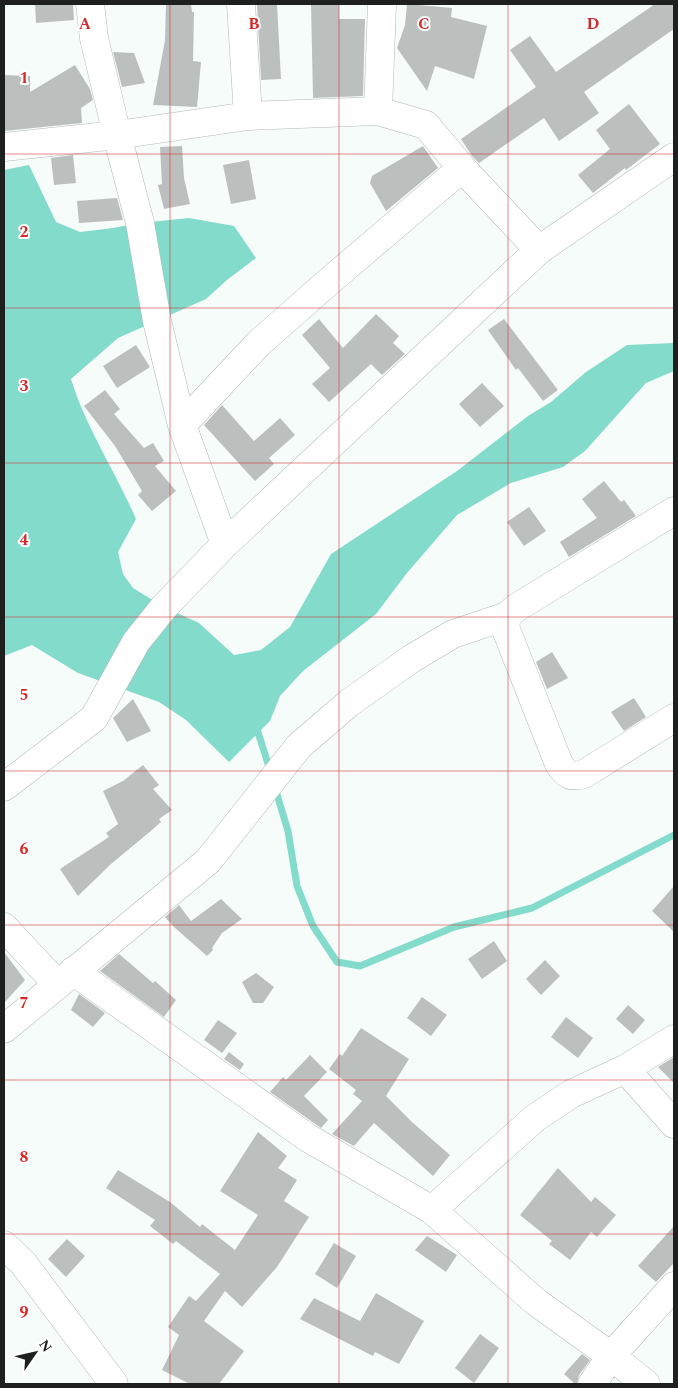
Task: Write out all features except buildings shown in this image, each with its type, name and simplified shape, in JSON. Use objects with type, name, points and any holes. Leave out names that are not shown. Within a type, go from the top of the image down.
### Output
[{"type":"street","points":[[90,4],[94,38],[140,223],[157,321],[182,425],[225,544]]},
{"type":"street","points":[[241,4],[248,116]]},
{"type":"street","points":[[378,111],[382,4]]},
{"type":"street","points":[[4,147],[117,135],[248,116],[378,111],[426,125],[462,168],[539,250]]},
{"type":"street","points":[[4,788],[94,718],[136,642],[164,607],[225,544],[539,250],[674,157]]},
{"type":"street","points":[[182,425],[258,344],[462,168]]},
{"type":"street","points":[[4,1029],[208,861],[299,746],[349,703],[411,659],[453,634],[507,616],[516,608],[674,511]]},
{"type":"street","points":[[507,616],[505,627],[559,764],[566,774],[574,777],[584,774],[674,718]]},
{"type":"street","points":[[4,927],[65,978],[308,1138],[432,1210],[536,1302],[611,1356],[646,1384]]},
{"type":"street","points":[[432,1210],[536,1118],[571,1094],[625,1069],[674,1039]]},
{"type":"street","points":[[625,1069],[674,1124]]},
{"type":"street","points":[[10,1256],[114,1384]]},
{"type":"street","points":[[592,1384],[611,1356],[674,1286]]},
{"type":"shaded area","points":[[29,165],[56,222],[80,232],[189,218],[234,226],[256,258],[206,299],[118,338],[71,379],[85,415],[136,519],[118,552],[123,574],[133,588],[164,607],[199,623],[234,655],[261,650],[290,627],[331,554],[457,471],[528,416],[551,402],[586,372],[627,345],[674,343],[674,371],[646,383],[585,451],[563,467],[511,483],[457,515],[407,573],[376,614],[303,671],[280,696],[270,721],[229,762],[186,720],[159,702],[78,673],[32,645],[4,656],[4,170]]},
{"type":"waterway","points":[[256,726],[270,770]]},
{"type":"waterway","points":[[275,788],[288,831],[297,886],[313,926],[337,962],[360,966],[454,927],[532,908],[674,835]]}]
